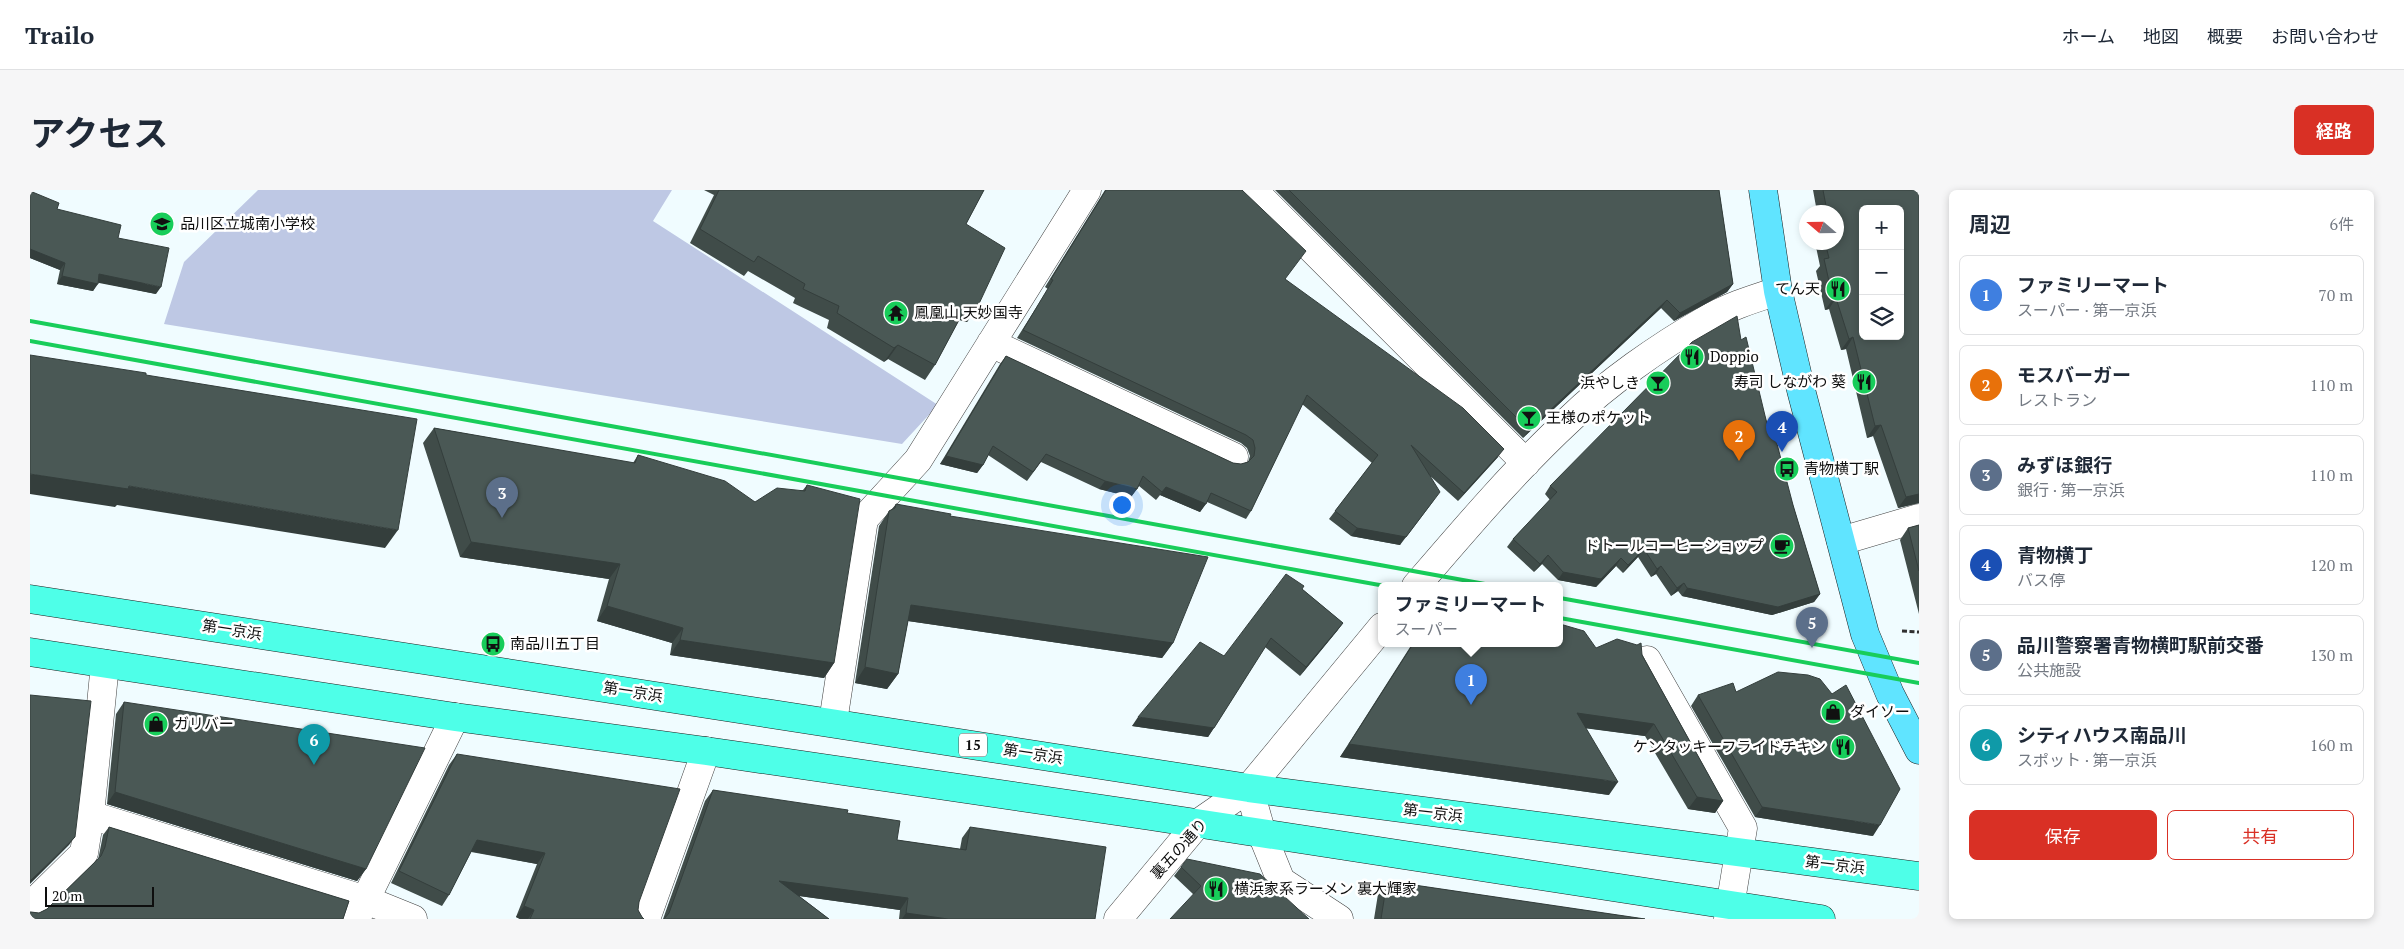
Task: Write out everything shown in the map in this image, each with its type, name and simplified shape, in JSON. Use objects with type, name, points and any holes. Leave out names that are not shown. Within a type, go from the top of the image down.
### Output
[{"type":"highway","name":"第一京浜","points":[[30,599],[1249,788],[1741,840],[1919,876]]},
{"type":"highway","points":[[30,652],[455,718],[706,751],[1198,824],[1729,912],[1821,919]]},
{"type":"main road","points":[[1763,190],[1778,291],[1801,390],[1865,634],[1890,694],[1919,750]]},
{"type":"street","points":[[833,722],[864,519],[918,460],[1087,190]]},
{"type":"street","points":[[1249,190],[1263,200],[1526,463]]},
{"type":"street","points":[[1420,582],[1526,463],[1570,418],[1622,375],[1705,320],[1741,304],[1778,291]]},
{"type":"street","points":[[991,343],[1234,456]]},
{"type":"street","points":[[1841,541],[1919,518]]},
{"type":"street","name":"裏五の通り","points":[[1118,919],[1198,824],[1249,788],[1378,632]]},
{"type":"street","points":[[1647,660],[1741,840],[1729,912]]},
{"type":"street","points":[[30,906],[84,853],[90,815],[105,664]]},
{"type":"street","points":[[361,909],[455,718]]},
{"type":"street","points":[[646,919],[706,751]]},
{"type":"street","points":[[1249,788],[1262,834],[1281,881],[1339,919]]},
{"type":"street","points":[[90,815],[361,909],[413,919]]},
{"type":"path","points":[[1902,631],[1919,632]]},
{"type":"shaded area","points":[[258,190],[672,190],[653,221],[938,405],[902,444],[164,324],[184,262]]},
{"type":"building","name":"鳳凰山 天妙国寺","points":[[719,190],[984,190],[966,224],[1005,248],[977,308],[967,305],[935,365],[898,345],[894,348],[837,313],[839,306],[803,289],[805,284],[758,256],[754,262],[700,229]]},
{"type":"building","points":[[1106,190],[1242,190],[1306,251],[1285,279],[1463,408],[1504,449],[1464,493],[1411,445],[1440,492],[1406,537],[1357,528],[1335,511],[1378,455],[1307,395],[1251,511],[1211,493],[1206,504],[1166,487],[1162,492],[1143,476],[1137,489],[1105,481],[1046,454],[1033,472],[993,446],[983,465],[946,456],[1006,356],[1233,463],[1241,464],[1248,462],[1254,456],[1253,440],[1246,435],[1023,330],[1053,280],[1051,279]]},
{"type":"building","points":[[1289,190],[1719,190],[1733,284],[1680,313],[1667,300],[1529,430]]},
{"type":"building","points":[[1823,190],[1919,190],[1919,494],[1906,497],[1881,425],[1875,426],[1853,337],[1849,339],[1836,298],[1833,299],[1824,259],[1829,258],[1827,250],[1844,250],[1844,205],[1826,205]]},
{"type":"building","points":[[30,191],[59,203],[57,209],[121,225],[118,238],[169,248],[161,287],[99,274],[98,284],[62,276],[65,263],[30,249]]},
{"type":"building","points":[[1737,316],[1741,340],[1746,337],[1767,424],[1771,421],[1793,505],[1820,594],[1778,607],[1687,588],[1684,583],[1677,588],[1661,566],[1657,569],[1644,549],[1628,565],[1621,558],[1601,579],[1563,572],[1548,555],[1540,564],[1513,539],[1557,492],[1550,486],[1692,342]]},
{"type":"building","points":[[30,355],[417,419],[398,530],[129,486],[128,489],[30,474]]},
{"type":"building","points":[[434,428],[635,463],[638,455],[725,481],[755,502],[777,488],[805,491],[807,485],[860,499],[834,663],[680,640],[683,628],[607,606],[620,564],[471,542]]},
{"type":"building","points":[[896,504],[951,514],[950,516],[1208,557],[1173,643],[911,605],[898,674],[865,667],[889,511],[895,508]]},
{"type":"building","points":[[1919,525],[1919,571],[1908,528]]},
{"type":"building","points":[[1286,574],[1304,586],[1302,589],[1343,623],[1306,667],[1271,638],[1214,728],[1138,717],[1200,642],[1224,656]]},
{"type":"building","points":[[1563,625],[1584,631],[1596,648],[1617,639],[1637,645],[1641,643],[1642,655],[1723,801],[1697,797],[1654,724],[1577,713],[1618,782],[1349,744],[1411,647],[1563,647]]},
{"type":"building","points":[[1778,672],[1808,675],[1820,679],[1832,694],[1846,685],[1900,789],[1880,825],[1762,807],[1698,695],[1733,683],[1736,692]]},
{"type":"building","points":[[30,695],[91,701],[75,837],[30,881]]},
{"type":"building","points":[[124,702],[425,748],[366,869],[115,792]]},
{"type":"building","points":[[457,754],[680,789],[639,902],[638,910],[644,919],[530,919],[534,910],[524,906],[545,853],[477,840],[449,895],[399,871]]},
{"type":"building","points":[[713,790],[848,810],[847,813],[900,821],[897,840],[966,850],[970,827],[1106,847],[1095,919],[948,919],[906,913],[908,898],[779,881],[829,919],[664,919],[669,913]]},
{"type":"building","points":[[109,827],[349,901],[343,919],[30,919],[30,912],[39,913],[47,909],[101,856]]},
{"type":"building","points":[[1187,859],[1260,874],[1309,919],[1170,919],[1201,886],[1181,867]]},
{"type":"building","points":[[1387,881],[1645,919],[1381,919]]},
{"type":"railway","points":[[30,321],[1474,582]]},
{"type":"railway","points":[[30,341],[1378,585]]},
{"type":"railway","points":[[1563,599],[1919,663]]},
{"type":"railway","points":[[1563,619],[1919,683]]},
{"type":"place","name":"品川区立城南小学校","points":[[162,224]]},
{"type":"place","name":"てん天","points":[[1838,289]]},
{"type":"place","name":"鳳凰山 天妙国寺","points":[[896,313]]},
{"type":"place","name":"Doppio","points":[[1692,357]]},
{"type":"place","name":"寿司 しながわ 葵","points":[[1864,382]]},
{"type":"place","name":"浜やしき","points":[[1658,383]]},
{"type":"place","name":"王様のポケット","points":[[1529,418]]},
{"type":"place","name":"青物横丁","points":[[1782,452]]},
{"type":"place","name":"モスバーガー","points":[[1739,461]]},
{"type":"place","name":"青物横丁駅","points":[[1787,469]]},
{"type":"place","name":"みずほ銀行","points":[[502,518]]},
{"type":"place","name":"ドトールコーヒーショップ","points":[[1782,546]]},
{"type":"place","name":"南品川五丁目","points":[[493,644]]},
{"type":"place","name":"品川警察署青物横町駅前交番","points":[[1812,648]]},
{"type":"place","name":"ファミリーマート","points":[[1471,705]]},
{"type":"place","name":"ダイソー","points":[[1833,712]]},
{"type":"place","name":"ガリバー","points":[[156,724]]},
{"type":"place","name":"ケンタッキーフライドチキン","points":[[1843,747]]},
{"type":"place","name":"シティハウス南品川","points":[[314,765]]},
{"type":"place","name":"横浜家系ラーメン 裏大輝家","points":[[1216,889]]}]
